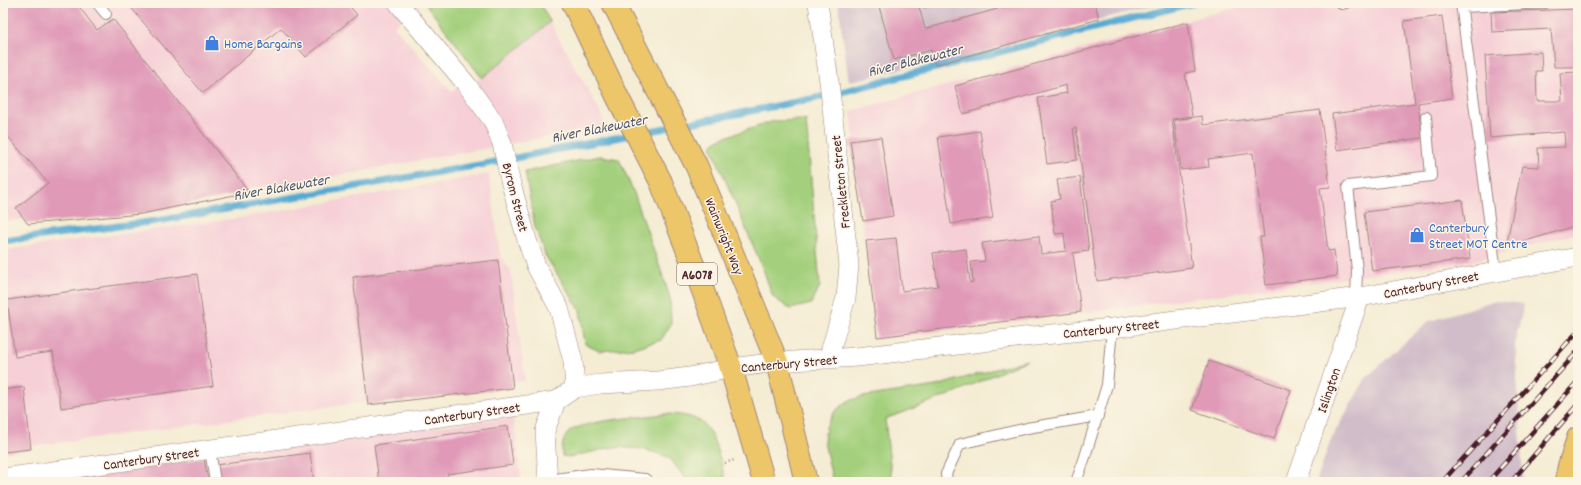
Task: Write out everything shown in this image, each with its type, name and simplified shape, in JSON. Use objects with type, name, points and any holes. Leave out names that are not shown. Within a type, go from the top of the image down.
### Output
[{"type":"highway","name":"A6078","points":[[573,3],[618,98],[661,182],[731,368],[764,482]]},
{"type":"highway","name":"Wainwright Way","points":[[613,3],[697,167],[777,362],[806,482]]},
{"type":"street","name":"Byrom Street","points":[[398,3],[467,85],[493,121],[502,143],[510,180],[536,266],[560,308],[573,361],[575,388]]},
{"type":"street","name":"Freckleton Street","points":[[818,3],[830,81],[849,265],[846,298],[828,359]]},
{"type":"street","name":"Canterbury Street","points":[[3,478],[556,401],[575,388],[600,384],[658,381],[690,377],[731,368],[777,362],[828,359],[1112,328],[1358,298],[1578,257]]},
{"type":"street","name":"Islington","points":[[1296,482],[1358,298]]},
{"type":"street","points":[[548,481],[545,431],[556,401]]},
{"type":"lane","points":[[97,3],[106,14]]},
{"type":"lane","points":[[1496,272],[1462,5],[1545,3]]},
{"type":"lane","points":[[1358,298],[1357,270],[1348,186],[1432,176],[1426,117]]},
{"type":"lane","points":[[1076,482],[1108,385],[1112,328]]},
{"type":"lane","points":[[947,482],[946,474],[960,444],[1027,428],[1098,416]]},
{"type":"lane","points":[[210,449],[215,482]]},
{"type":"lane","points":[[548,481],[591,474],[645,479],[649,482]]},
{"type":"shaded area","points":[[3,3],[422,3],[394,26],[451,91],[482,78],[550,22],[597,106],[606,126],[343,175],[3,222]]},
{"type":"shaded area","points":[[838,3],[1164,3],[849,82]]},
{"type":"shaded area","points":[[1252,3],[1578,3],[1578,233],[1469,262],[875,340],[851,111]]},
{"type":"shaded area","points":[[489,174],[500,255],[511,271],[525,381],[3,450],[3,250],[239,218]]},
{"type":"shaded area","points":[[1493,301],[1524,304],[1515,342],[1523,482],[1316,482],[1332,437],[1366,378],[1427,322]]},
{"type":"shaded area","points":[[513,417],[522,482],[211,482],[208,456]]},
{"type":"green space","points":[[425,3],[540,3],[550,22],[482,78]]},
{"type":"green space","points":[[806,120],[820,286],[811,304],[790,309],[773,297],[763,269],[711,146],[719,139],[774,121]]},
{"type":"green space","points":[[600,156],[619,159],[634,193],[670,297],[671,324],[661,340],[634,348],[599,351],[585,344],[580,310],[545,255],[535,227],[525,172]]},
{"type":"green space","points":[[1027,360],[954,393],[885,419],[892,482],[833,482],[824,442],[826,427],[835,411],[848,401],[862,397],[936,386]]},
{"type":"green space","points":[[664,414],[690,417],[698,420],[704,425],[713,439],[726,482],[689,482],[668,457],[643,449],[614,447],[570,457],[562,456],[563,441],[568,433],[575,429],[598,422]]},
{"type":"building","points":[[3,3],[76,3],[97,30],[113,19],[249,192],[141,214],[28,224],[16,208],[48,183],[3,131]]},
{"type":"building","name":"Home Bargains","points":[[127,3],[347,3],[357,15],[306,57],[281,28],[203,93]]},
{"type":"building","points":[[878,3],[918,3],[925,29],[1019,3],[1095,3],[1099,19],[935,65],[931,50],[894,60]]},
{"type":"building","points":[[923,3],[940,3],[924,8]]},
{"type":"building","points":[[1578,9],[1578,67],[1554,67],[1551,29],[1492,32],[1491,12]]},
{"type":"building","points":[[1442,16],[1452,98],[1418,103],[1422,138],[1337,150],[1332,114],[1415,103],[1404,21]]},
{"type":"building","points":[[1188,22],[1195,71],[1185,73],[1192,116],[1172,119],[1192,268],[1097,281],[1076,128],[1073,128],[1077,160],[1047,164],[1038,98],[1067,93],[1066,85],[963,114],[955,86]]},
{"type":"building","points":[[1541,52],[1542,71],[1536,71],[1537,101],[1562,101],[1560,73],[1578,72],[1578,225],[1506,247],[1522,166],[1539,167],[1538,148],[1565,147],[1564,132],[1490,138],[1485,56]]},
{"type":"building","points":[[1320,110],[1330,187],[1320,188],[1328,251],[1334,250],[1337,276],[1266,285],[1260,237],[1264,237],[1253,153],[1208,159],[1209,167],[1181,170],[1174,120],[1202,116],[1203,125]]},
{"type":"building","points":[[980,131],[993,218],[951,224],[938,137]]},
{"type":"building","points":[[881,137],[893,216],[863,221],[850,141]]},
{"type":"building","points":[[1080,177],[1089,251],[1073,253],[1081,312],[877,337],[866,241],[896,238],[902,291],[938,286],[933,253],[966,249],[970,283],[973,282],[971,262],[985,261],[982,243],[1039,236],[1041,254],[1066,251],[1064,233],[1055,234],[1051,201],[1060,199],[1057,180]]},
{"type":"building","name":"Canterbury Street MOT Centre","points":[[1462,200],[1470,259],[1372,271],[1364,212]]},
{"type":"building","points":[[498,260],[513,388],[368,405],[353,277]]},
{"type":"building","points":[[197,274],[213,386],[61,408],[53,352],[15,357],[7,300]]},
{"type":"building","points":[[1209,361],[1291,390],[1274,439],[1192,410]]},
{"type":"building","points":[[24,387],[31,449],[3,452],[3,390]]},
{"type":"building","points":[[508,426],[513,465],[447,474],[449,482],[379,482],[374,445]]},
{"type":"building","points":[[310,453],[314,482],[218,482],[216,465]]},
{"type":"building","points":[[204,458],[208,482],[48,482],[48,481]]},
{"type":"waterway","name":"River Blakewater","points":[[3,241],[157,221],[485,164],[821,97],[1193,3]]},
{"type":"railway","points":[[1442,482],[1578,331]]},
{"type":"railway","points":[[1461,482],[1578,351]]},
{"type":"railway","points":[[1488,482],[1578,381]]},
{"type":"railway","points":[[1511,482],[1578,404]]},
{"type":"place","name":"Home Bargains","points":[[212,43]]},
{"type":"place","name":"Canterbury Street MOT Centre","points":[[1417,235]]}]
